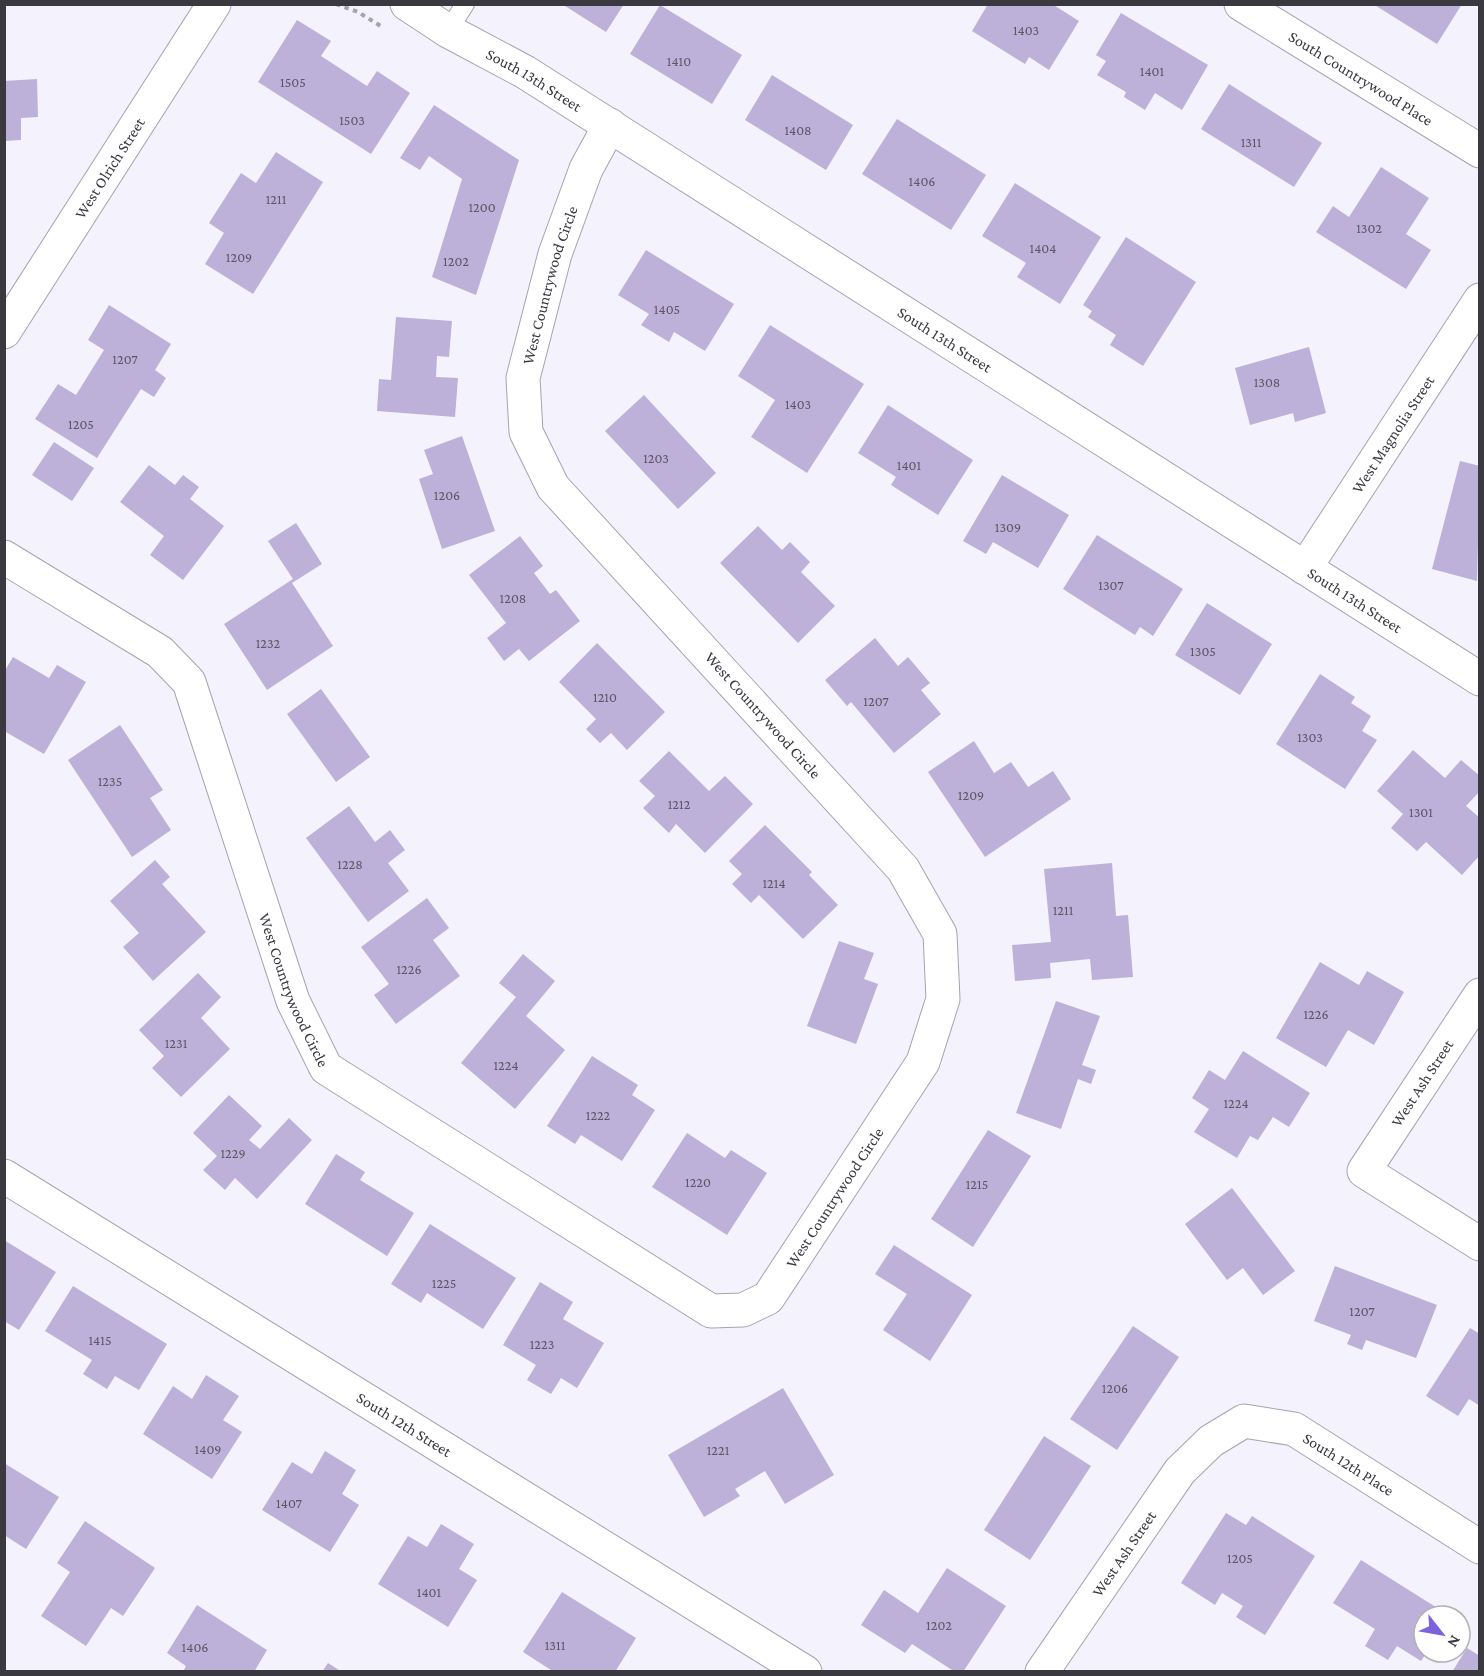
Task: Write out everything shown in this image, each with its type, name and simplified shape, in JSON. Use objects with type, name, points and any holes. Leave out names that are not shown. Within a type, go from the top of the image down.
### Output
[{"type":"street","name":"West Olrich Street","points":[[4,332],[213,4]]},
{"type":"street","name":"South 13th Street","points":[[407,4],[456,18],[525,72],[1479,679]]},
{"type":"street","name":"South Countrywood Place","points":[[1241,4],[1479,151]]},
{"type":"street","name":"West Countrywood Circle","points":[[4,557],[160,652],[189,682],[293,1001],[326,1068],[711,1311],[743,1310],[768,1298],[923,1062],[943,999],[940,934],[903,869],[554,487],[526,432],[523,378],[555,254],[586,169],[610,125]]},
{"type":"street","name":"West Magnolia Street","points":[[1305,568],[1479,300]]},
{"type":"street","name":"West Ash Street","points":[[1479,995],[1364,1171],[1479,1244]]},
{"type":"street","name":"South 12th Street","points":[[4,1176],[806,1671]]},
{"type":"street","name":"South 12th Place","points":[[1211,1441],[1244,1421],[1294,1429],[1479,1547]]},
{"type":"street","name":"West Ash Street","points":[[1042,1671],[1180,1471],[1211,1441]]},
{"type":"building","points":[[562,4],[624,4],[606,32]]},
{"type":"building","points":[[988,4],[1052,4],[1079,21],[1049,70],[1029,57],[1025,64],[972,31]]},
{"type":"building","points":[[1373,4],[1462,4],[1437,44]]},
{"type":"building","points":[[660,5],[742,55],[712,104],[630,54]]},
{"type":"building","points":[[1121,13],[1208,65],[1182,110],[1155,93],[1145,110],[1124,97],[1126,92],[1097,75],[1106,61],[1096,55]]},
{"type":"building","points":[[297,20],[331,41],[321,56],[367,86],[377,71],[410,93],[371,154],[258,82]]},
{"type":"building","points":[[772,75],[853,125],[826,170],[745,120]]},
{"type":"building","points":[[37,79],[38,117],[21,118],[21,140],[4,141],[4,81]]},
{"type":"building","points":[[1229,84],[1322,143],[1294,187],[1201,129]]},
{"type":"building","points":[[434,105],[519,160],[476,295],[432,277],[462,179],[429,156],[420,170],[400,158]]},
{"type":"building","points":[[897,119],[986,175],[951,230],[862,174]]},
{"type":"building","points":[[276,152],[323,182],[253,294],[205,264],[224,233],[209,223],[241,173],[256,183]]},
{"type":"building","points":[[1381,167],[1429,198],[1406,234],[1431,250],[1406,289],[1316,232],[1333,206],[1349,217]]},
{"type":"building","points":[[1015,183],[1101,237],[1060,304],[1017,277],[1026,263],[982,236]]},
{"type":"building","points":[[1126,237],[1196,282],[1143,366],[1110,345],[1116,335],[1088,317],[1092,311],[1083,305]]},
{"type":"building","points":[[646,250],[734,304],[705,351],[674,332],[669,342],[641,325],[649,314],[618,295]]},
{"type":"building","points":[[109,305],[171,344],[155,370],[166,378],[154,397],[141,389],[97,458],[35,419],[58,384],[76,395],[104,350],[88,340]]},
{"type":"building","points":[[396,317],[452,321],[449,357],[437,356],[436,377],[458,378],[455,417],[377,411],[379,379],[391,380]]},
{"type":"building","points":[[770,325],[864,384],[807,473],[751,437],[775,400],[738,376]]},
{"type":"building","points":[[1309,347],[1326,413],[1295,422],[1293,413],[1250,425],[1235,368]]},
{"type":"building","points":[[644,395],[716,473],[678,509],[605,431]]},
{"type":"building","points":[[888,405],[973,460],[938,515],[891,485],[896,477],[858,453]]},
{"type":"building","points":[[462,436],[495,531],[442,549],[419,479],[433,474],[424,450]]},
{"type":"building","points":[[54,442],[94,468],[72,501],[32,475]]},
{"type":"building","points":[[1460,461],[1480,466],[1477,581],[1432,569]]},
{"type":"building","points":[[149,465],[175,485],[183,475],[199,487],[190,499],[224,526],[183,580],[150,555],[164,536],[120,502]]},
{"type":"building","points":[[1002,475],[1069,515],[1038,568],[993,542],[986,554],[963,541]]},
{"type":"building","points":[[296,523],[322,564],[292,583],[333,646],[267,690],[224,624],[293,579],[268,541]]},
{"type":"building","points":[[758,526],[782,550],[790,542],[810,562],[801,572],[835,606],[798,643],[720,563]]},
{"type":"building","points":[[1097,535],[1183,589],[1153,636],[1140,627],[1135,635],[1063,589]]},
{"type":"building","points":[[520,536],[543,566],[534,573],[550,594],[556,590],[580,621],[529,661],[519,649],[504,661],[487,638],[506,623],[469,575]]},
{"type":"building","points":[[1207,603],[1272,644],[1240,695],[1175,655]]},
{"type":"building","points":[[875,638],[898,666],[908,657],[930,683],[921,690],[941,714],[894,753],[851,702],[847,706],[825,680]]},
{"type":"building","points":[[597,643],[665,712],[627,750],[611,733],[600,743],[586,729],[596,719],[559,682]]},
{"type":"building","points":[[13,657],[49,678],[57,665],[86,682],[44,754],[4,731],[4,672]]},
{"type":"building","points":[[1320,674],[1355,697],[1351,703],[1371,716],[1362,731],[1377,740],[1345,789],[1276,744]]},
{"type":"building","points":[[321,689],[370,757],[336,782],[287,714]]},
{"type":"building","points":[[120,725],[163,790],[150,798],[171,830],[132,857],[68,760]]},
{"type":"building","points":[[974,741],[994,773],[1011,762],[1028,787],[1053,771],[1071,799],[985,857],[928,772]]},
{"type":"building","points":[[1413,750],[1445,778],[1461,760],[1480,776],[1480,791],[1466,806],[1480,818],[1480,855],[1462,875],[1426,842],[1417,851],[1391,828],[1403,814],[1377,791]]},
{"type":"building","points":[[669,751],[709,791],[725,776],[753,804],[705,853],[676,824],[669,833],[643,808],[655,796],[639,781]]},
{"type":"building","points":[[349,806],[375,842],[390,830],[405,850],[388,863],[409,891],[368,922],[306,838]]},
{"type":"building","points":[[765,825],[812,872],[809,875],[838,905],[803,939],[759,895],[751,903],[732,884],[742,874],[729,861]]},
{"type":"building","points":[[155,860],[170,877],[162,884],[206,932],[153,981],[123,947],[139,933],[110,901]]},
{"type":"building","points":[[1112,863],[1116,916],[1128,915],[1133,977],[1092,980],[1090,959],[1050,963],[1051,978],[1015,981],[1012,945],[1051,942],[1044,869]]},
{"type":"building","points":[[427,898],[449,928],[433,940],[460,976],[396,1024],[374,995],[389,984],[361,947]]},
{"type":"building","points":[[839,941],[874,953],[864,979],[878,984],[856,1044],[807,1026]]},
{"type":"building","points":[[523,954],[555,981],[526,1016],[565,1050],[515,1109],[461,1063],[516,997],[499,983]]},
{"type":"building","points":[[1320,962],[1359,985],[1367,971],[1404,992],[1374,1045],[1348,1030],[1326,1067],[1276,1038]]},
{"type":"building","points":[[198,973],[221,997],[201,1018],[230,1049],[181,1097],[152,1068],[164,1056],[139,1030]]},
{"type":"building","points":[[1056,1001],[1100,1016],[1082,1065],[1096,1070],[1091,1084],[1078,1079],[1061,1129],[1016,1113]]},
{"type":"building","points":[[1243,1051],[1310,1093],[1289,1127],[1273,1117],[1258,1140],[1250,1136],[1237,1158],[1194,1132],[1209,1109],[1192,1098],[1209,1070],[1225,1080]]},
{"type":"building","points":[[592,1056],[638,1085],[632,1095],[655,1110],[622,1161],[581,1135],[575,1144],[547,1126]]},
{"type":"building","points":[[229,1095],[262,1126],[249,1140],[260,1149],[289,1118],[312,1140],[257,1199],[235,1178],[225,1190],[203,1170],[217,1156],[193,1133]]},
{"type":"building","points":[[988,1130],[1031,1156],[973,1247],[931,1219]]},
{"type":"building","points":[[687,1133],[725,1158],[731,1150],[767,1173],[727,1235],[652,1187]]},
{"type":"building","points":[[336,1154],[365,1172],[360,1180],[414,1213],[387,1256],[305,1204]]},
{"type":"building","points":[[1232,1188],[1295,1271],[1263,1295],[1243,1268],[1227,1280],[1185,1224]]},
{"type":"building","points":[[430,1224],[516,1278],[483,1329],[427,1293],[421,1303],[391,1284]]},
{"type":"building","points":[[4,1240],[56,1272],[19,1330],[4,1321]]},
{"type":"building","points":[[894,1245],[972,1295],[930,1361],[883,1330],[907,1294],[875,1274]]},
{"type":"building","points":[[1335,1266],[1437,1305],[1416,1358],[1366,1340],[1362,1350],[1347,1344],[1351,1335],[1314,1321]]},
{"type":"building","points":[[540,1282],[573,1302],[563,1319],[604,1343],[577,1388],[561,1378],[551,1394],[527,1380],[536,1365],[503,1345]]},
{"type":"building","points":[[73,1286],[167,1344],[139,1390],[115,1376],[107,1389],[83,1374],[92,1360],[45,1331]]},
{"type":"building","points":[[1133,1326],[1179,1357],[1117,1450],[1070,1419]]},
{"type":"building","points":[[1470,1328],[1480,1334],[1480,1406],[1469,1399],[1458,1416],[1426,1396]]},
{"type":"building","points":[[206,1375],[239,1396],[223,1420],[242,1432],[212,1479],[143,1434],[173,1386],[192,1399]]},
{"type":"building","points":[[783,1388],[834,1475],[785,1504],[765,1471],[735,1489],[740,1496],[704,1517],[668,1455]]},
{"type":"building","points":[[1044,1436],[1091,1466],[1030,1560],[984,1530]]},
{"type":"building","points":[[325,1451],[356,1470],[342,1494],[359,1505],[330,1552],[262,1510],[292,1462],[312,1474]]},
{"type":"building","points":[[4,1463],[59,1497],[26,1549],[4,1535]]},
{"type":"building","points":[[1226,1513],[1246,1525],[1252,1516],[1315,1556],[1265,1635],[1236,1617],[1243,1606],[1222,1593],[1215,1605],[1181,1583]]},
{"type":"building","points":[[85,1521],[155,1568],[123,1616],[111,1608],[86,1646],[41,1616],[70,1572],[57,1563]]},
{"type":"building","points":[[441,1524],[474,1544],[459,1569],[477,1580],[448,1627],[378,1584],[408,1536],[427,1547]]},
{"type":"building","points":[[1361,1560],[1431,1604],[1412,1604],[1412,1655],[1397,1646],[1388,1660],[1365,1646],[1375,1629],[1333,1603]]},
{"type":"building","points":[[947,1568],[1006,1606],[963,1672],[955,1672],[912,1644],[905,1653],[861,1625],[884,1590],[918,1613]]},
{"type":"building","points":[[562,1592],[636,1638],[615,1672],[554,1672],[523,1652]]},
{"type":"building","points":[[197,1605],[267,1650],[254,1672],[183,1672],[186,1666],[167,1653]]},
{"type":"building","points":[[1472,1651],[1480,1656],[1480,1672],[1452,1672],[1457,1664],[1472,1664]]},
{"type":"building","points":[[328,1663],[342,1672],[322,1672]]}]
